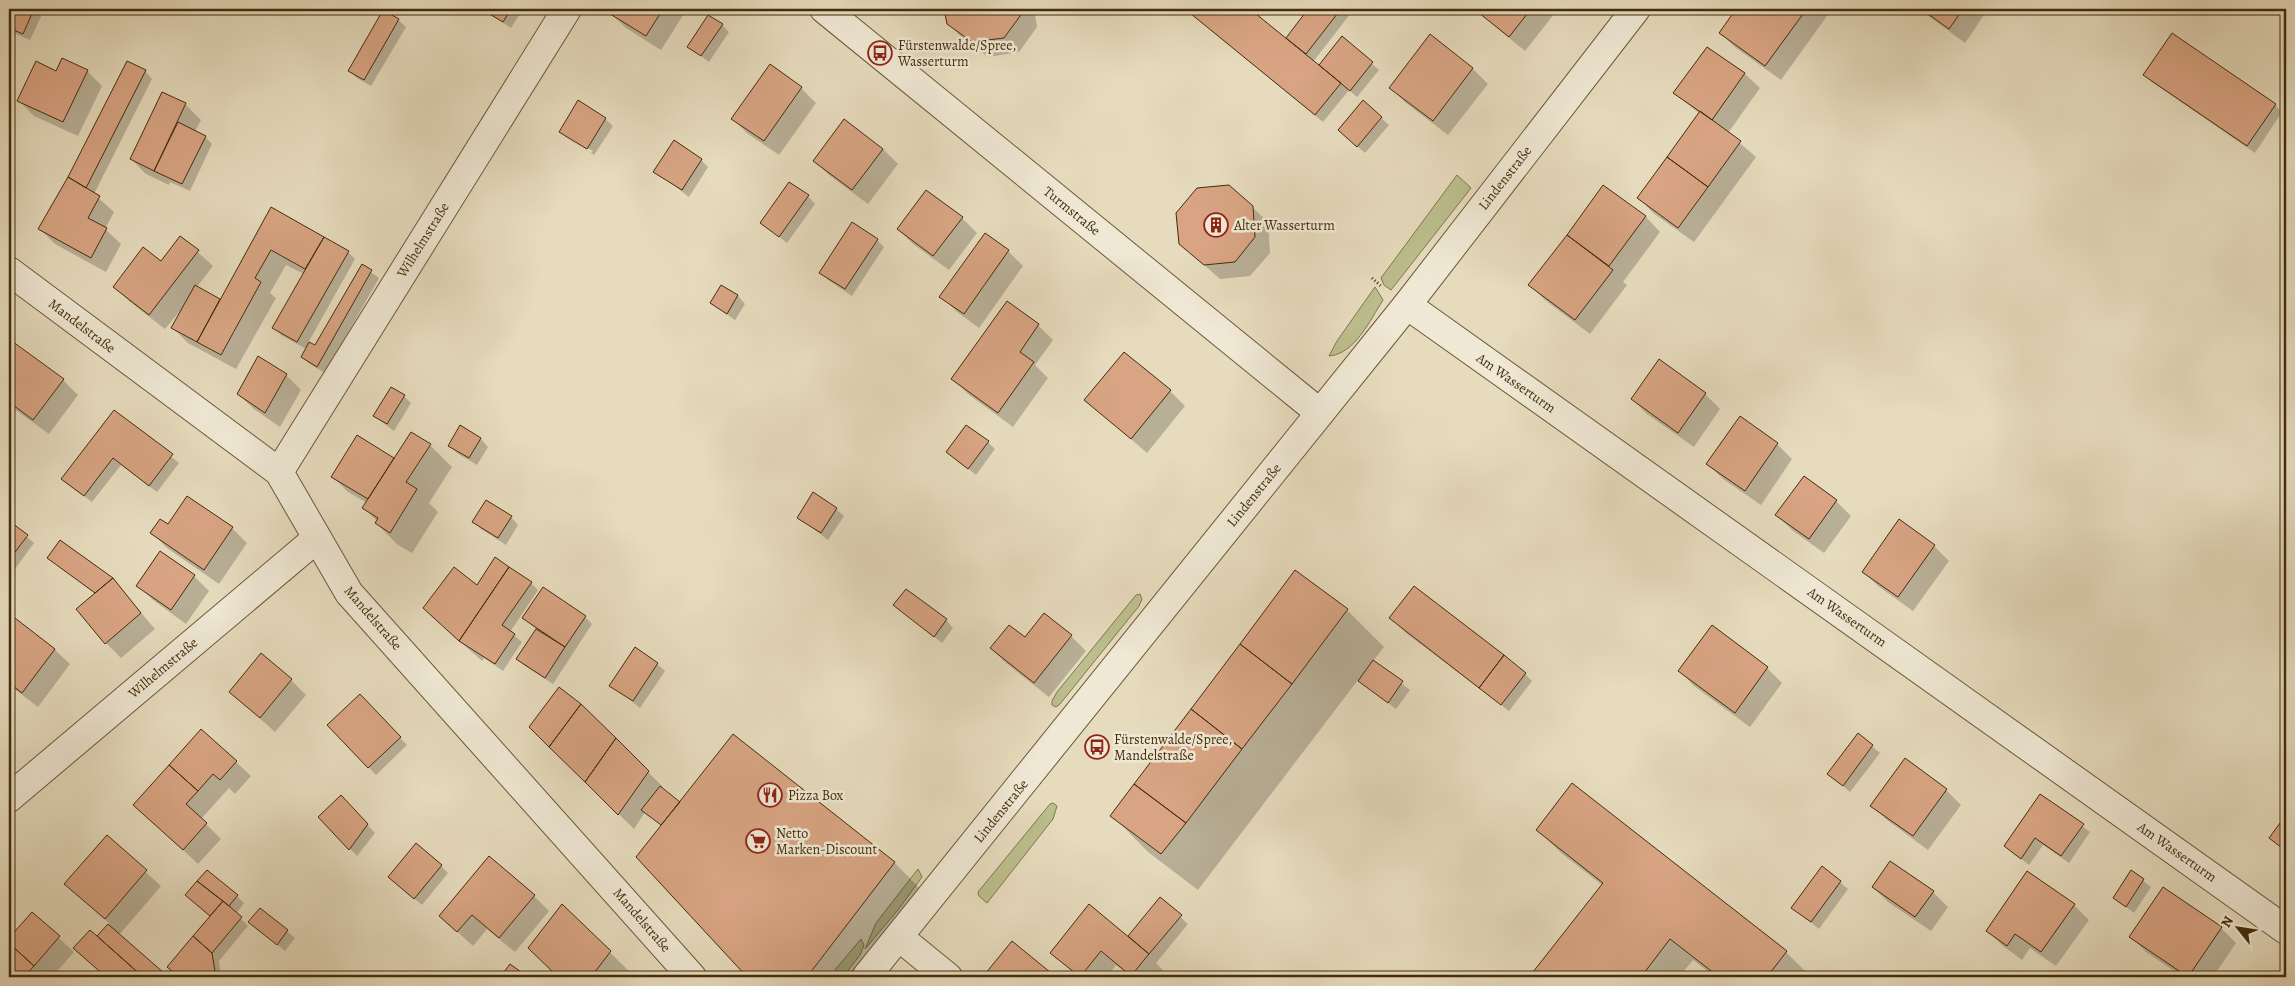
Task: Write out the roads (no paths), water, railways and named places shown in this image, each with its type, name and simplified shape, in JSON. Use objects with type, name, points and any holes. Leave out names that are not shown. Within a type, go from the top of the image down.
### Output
[{"type":"street","name":"Wilhelmstraße","points":[[279,472],[567,9]]},
{"type":"street","name":"Turmstraße","points":[[824,9],[1320,413]]},
{"type":"street","name":"Lindenstraße","points":[[866,977],[1407,305],[1636,9]]},
{"type":"street","name":"Mandelstraße","points":[[9,271],[279,472],[316,539],[349,593],[692,977]]},
{"type":"street","name":"Am Wasserturm","points":[[1407,305],[2286,930]]},
{"type":"street","name":"Wilhelmstraße","points":[[9,798],[316,539]]},
{"type":"street","points":[[899,937],[948,977]]},
{"type":"place","name":"Fürstenwalde/Spree, Wasserturm","points":[[880,53]]},
{"type":"place","name":"Alter Wasserturm","points":[[1216,225]]},
{"type":"place","name":"Fürstenwalde/Spree, Mandelstraße","points":[[1097,747]]},
{"type":"place","name":"Pizza Box","points":[[770,795]]},
{"type":"place","name":"Netto Marken-Discount","points":[[758,841]]}]
